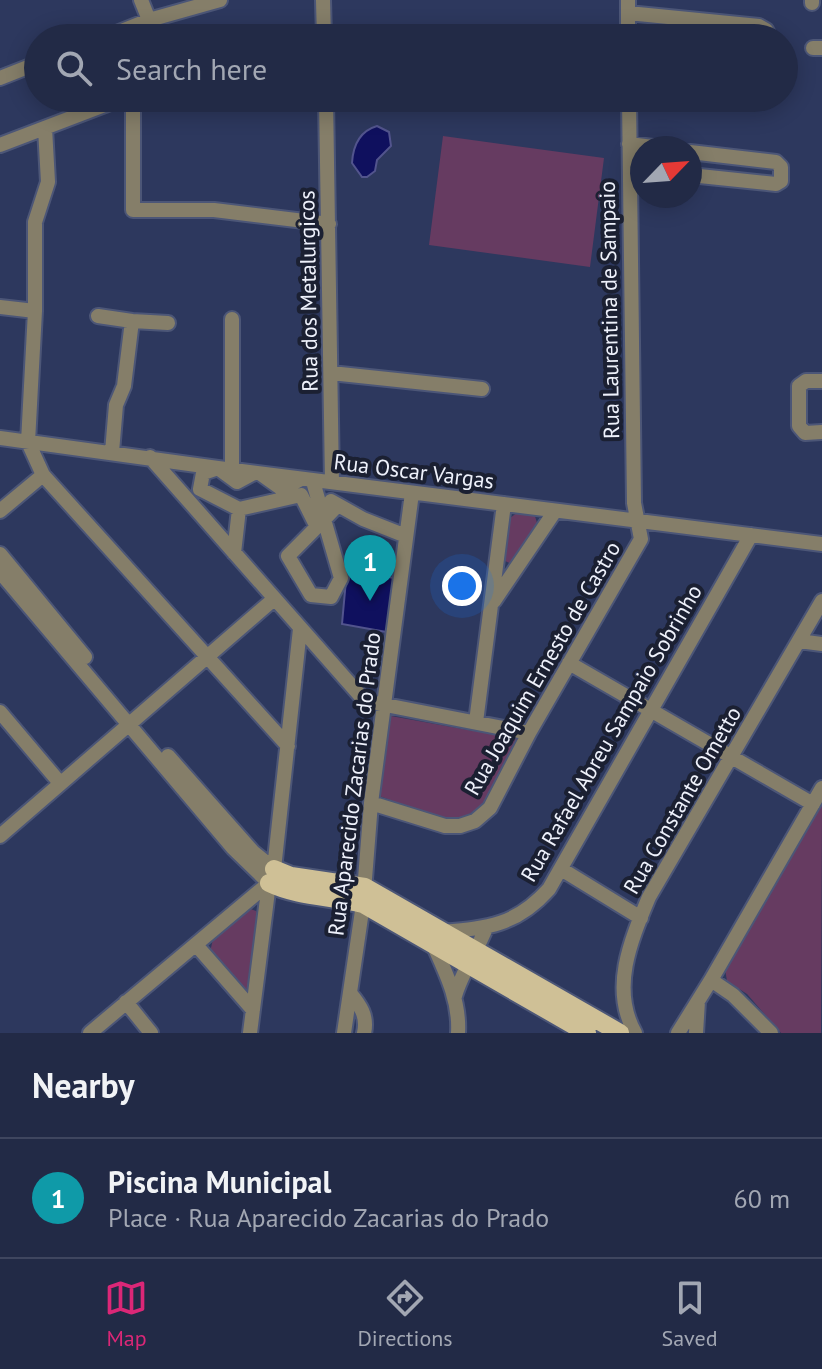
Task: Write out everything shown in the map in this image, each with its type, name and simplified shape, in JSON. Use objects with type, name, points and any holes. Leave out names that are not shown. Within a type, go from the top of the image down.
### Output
[{"type":"main road","points":[[272,876],[288,892],[337,897],[364,895],[472,958],[620,1033]]},
{"type":"main road","points":[[472,958],[587,1033]]},
{"type":"street","points":[[141,0],[149,20]]},
{"type":"street","points":[[139,24],[220,0]]},
{"type":"street","points":[[323,0],[324,24]]},
{"type":"street","points":[[628,7],[745,24]]},
{"type":"street","points":[[1,74],[24,67]]},
{"type":"street","points":[[0,145],[87,112]]},
{"type":"street","points":[[133,112],[133,210],[214,210],[329,224]]},
{"type":"street","name":"Rua dos Metalurgicos","points":[[326,112],[332,482]]},
{"type":"street","name":"Rua Laurentina de Sampaio","points":[[629,112],[630,148]]},
{"type":"street","points":[[45,128],[48,182],[35,222],[35,311],[28,442],[43,475],[288,746]]},
{"type":"street","points":[[702,153],[776,162],[781,167],[781,181],[776,184],[702,176]]},
{"type":"street","name":"Rua Laurentina de Sampaio","points":[[636,208],[634,503],[637,521]]},
{"type":"street","points":[[0,307],[35,311]]},
{"type":"street","points":[[98,316],[168,323]]},
{"type":"street","points":[[225,469],[232,319]]},
{"type":"street","points":[[112,452],[116,405],[124,386],[132,321]]},
{"type":"street","points":[[331,373],[482,389]]},
{"type":"street","points":[[822,381],[806,381],[799,386],[799,426],[805,433],[822,432]]},
{"type":"street","points":[[0,438],[225,469]]},
{"type":"street","points":[[150,457],[365,701],[529,733]]},
{"type":"street","points":[[225,469],[203,473],[200,489],[239,509],[301,495],[320,523]]},
{"type":"street","name":"Rua Oscar Vargas","points":[[225,469],[237,482],[258,473],[822,544]]},
{"type":"street","points":[[0,511],[43,475]]},
{"type":"street","points":[[308,481],[320,523],[341,578],[331,597],[311,595],[288,556],[320,523],[337,506]]},
{"type":"street","points":[[308,481],[337,506],[406,536]]},
{"type":"street","name":"Rua Aparecido Zacarias do Prado","points":[[344,1033],[364,895],[371,803],[412,493]]},
{"type":"street","points":[[476,722],[504,504]]},
{"type":"street","points":[[234,553],[239,509]]},
{"type":"street","points":[[491,604],[555,511]]},
{"type":"street","name":"Rua Joaquim Ernesto de Castro","points":[[371,803],[445,826],[460,826],[475,821],[490,808],[529,733],[641,539],[637,521]]},
{"type":"street","name":"Rua Rafael Abreu Sampaio Sobrinho","points":[[437,938],[486,928],[515,918],[535,905],[549,889],[751,535]]},
{"type":"street","points":[[0,554],[233,848],[272,876]]},
{"type":"street","points":[[0,572],[133,723]]},
{"type":"street","points":[[0,836],[274,599]]},
{"type":"street","name":"Rua Constante Ometto","points":[[635,1033],[629,1024],[623,998],[625,965],[649,897],[822,601]]},
{"type":"street","points":[[250,1033],[272,876],[300,629]]},
{"type":"street","points":[[799,641],[822,644]]},
{"type":"street","points":[[569,663],[813,804]]},
{"type":"street","points":[[0,712],[60,783]]},
{"type":"street","points":[[678,1033],[822,788]]},
{"type":"street","points":[[561,869],[641,918]]},
{"type":"street","points":[[90,1033],[197,946],[272,876]]},
{"type":"street","points":[[455,996],[460,979],[486,928]]},
{"type":"street","points":[[437,938],[455,996],[458,1033]]},
{"type":"street","points":[[197,946],[253,1010]]},
{"type":"street","points":[[711,980],[733,995],[771,1033]]},
{"type":"street","points":[[350,993],[361,1006],[366,1024],[364,1033]]},
{"type":"street","points":[[696,1033],[698,1001]]},
{"type":"street","points":[[126,1002],[151,1033]]},
{"type":"shaded area","points":[[377,126],[389,132],[391,146],[377,160],[375,171],[362,177],[352,163],[354,151],[362,135]]},
{"type":"shaded area","points":[[443,136],[604,158],[590,267],[429,245]]},
{"type":"shaded area","points":[[518,512],[534,513],[538,526],[512,564],[505,561],[510,518]]},
{"type":"shaded area","points":[[347,569],[399,579],[392,633],[342,624]]},
{"type":"shaded area","points":[[391,716],[518,739],[499,779],[482,804],[459,818],[444,818],[379,796]]},
{"type":"shaded area","points":[[822,801],[821,1033],[781,1033],[747,994],[727,981],[725,969]]},
{"type":"shaded area","points":[[248,908],[256,911],[260,918],[250,990],[242,991],[210,952],[214,935]]},
{"type":"place","name":"Piscina Municipal","points":[[370,601]]}]
